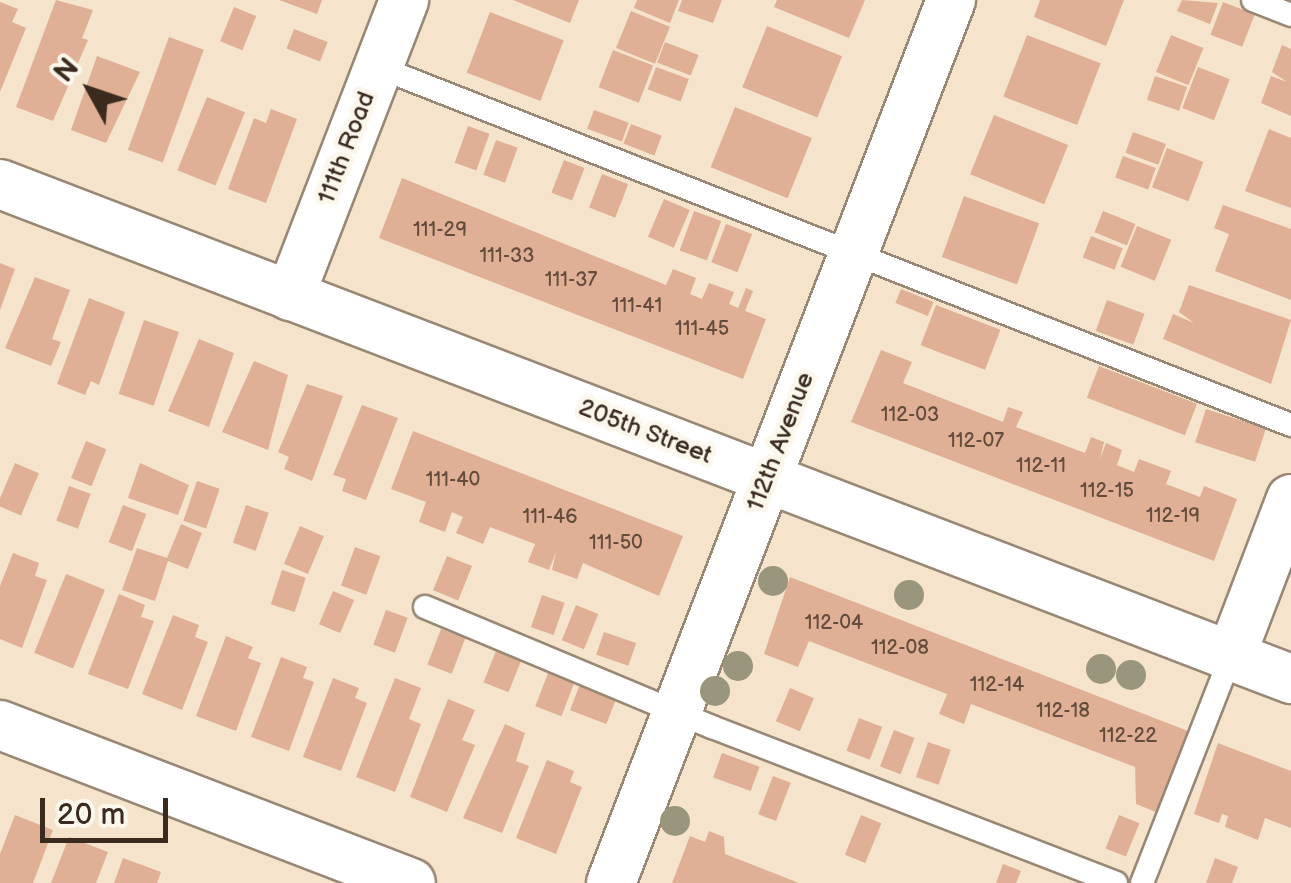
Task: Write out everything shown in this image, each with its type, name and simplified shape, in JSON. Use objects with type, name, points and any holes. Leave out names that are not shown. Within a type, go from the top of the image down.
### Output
[{"type":"street","name":"111th Road","points":[[290,296],[404,0]]},
{"type":"street","name":"112th Avenue","points":[[611,883],[951,0]]},
{"type":"street","name":"205th Street","points":[[0,184],[1291,679]]},
{"type":"street","points":[[1230,656],[1291,499]]},
{"type":"street","points":[[0,725],[411,883]]},
{"type":"lane","points":[[1253,0],[1291,15]]},
{"type":"lane","points":[[378,67],[1291,425]]},
{"type":"lane","points":[[426,607],[676,713],[1116,883]]},
{"type":"lane","points":[[1142,883],[1230,656]]},
{"type":"building","points":[[56,0],[93,10],[82,38],[88,40],[53,121],[16,107]]},
{"type":"building","points":[[279,0],[322,0],[317,14]]},
{"type":"building","points":[[513,0],[579,0],[570,23]]},
{"type":"building","points":[[637,0],[679,0],[670,23],[634,8]]},
{"type":"building","points":[[682,0],[722,0],[713,23],[678,11]]},
{"type":"building","points":[[777,0],[865,0],[849,38],[774,7]]},
{"type":"building","points":[[1040,0],[1124,0],[1106,46],[1034,17]]},
{"type":"building","points":[[1182,0],[1218,3],[1210,24],[1177,11]]},
{"type":"building","points":[[0,2],[18,9],[12,22],[26,28],[0,92]]},
{"type":"building","points":[[1223,2],[1255,14],[1242,47],[1210,35]]},
{"type":"building","points":[[234,7],[256,16],[242,50],[220,41]]},
{"type":"building","points":[[631,11],[670,27],[655,64],[616,48]]},
{"type":"building","points":[[490,12],[564,40],[540,101],[467,73]]},
{"type":"building","points":[[767,26],[842,56],[817,118],[742,87]]},
{"type":"building","points":[[294,29],[328,42],[320,62],[286,49]]},
{"type":"building","points":[[1027,35],[1101,63],[1077,125],[1003,97]]},
{"type":"building","points":[[1171,35],[1203,48],[1188,85],[1156,72]]},
{"type":"building","points":[[169,37],[204,50],[163,162],[128,150]]},
{"type":"building","points":[[665,42],[699,55],[691,75],[657,63]]},
{"type":"building","points":[[1282,45],[1291,49],[1291,116],[1261,103],[1271,76],[1287,82],[1272,72]]},
{"type":"building","points":[[613,50],[653,65],[639,103],[599,87]]},
{"type":"building","points":[[97,56],[140,72],[106,143],[71,130]]},
{"type":"building","points":[[656,67],[689,79],[681,102],[648,90]]},
{"type":"building","points":[[1198,67],[1230,79],[1214,120],[1182,108]]},
{"type":"building","points":[[1155,76],[1187,87],[1179,111],[1147,100]]},
{"type":"building","points":[[207,97],[245,112],[215,186],[177,170]]},
{"type":"building","points":[[735,107],[812,138],[788,198],[711,167]]},
{"type":"building","points":[[271,109],[297,119],[266,203],[228,189],[254,118],[266,123]]},
{"type":"building","points":[[594,110],[629,123],[622,141],[587,129]]},
{"type":"building","points":[[994,115],[1068,145],[1044,204],[970,174]]},
{"type":"building","points":[[631,124],[662,136],[654,155],[623,144]]},
{"type":"building","points":[[468,126],[490,134],[476,171],[455,163]]},
{"type":"building","points":[[1269,129],[1291,138],[1291,208],[1245,191]]},
{"type":"building","points":[[1133,132],[1166,144],[1158,165],[1125,153]]},
{"type":"building","points":[[496,140],[518,148],[505,183],[483,175]]},
{"type":"building","points":[[1167,148],[1203,162],[1188,201],[1152,187]]},
{"type":"building","points":[[1123,156],[1156,168],[1148,190],[1115,178]]},
{"type":"building","points":[[564,160],[585,168],[572,201],[551,193]]},
{"type":"building","points":[[602,174],[628,184],[615,218],[589,208]]},
{"type":"building","points":[[402,178],[666,285],[673,269],[696,278],[690,294],[702,299],[709,283],[734,292],[729,304],[738,308],[746,288],[753,291],[745,311],[766,319],[743,379],[379,238]]},
{"type":"building","points":[[964,196],[1039,223],[1017,284],[942,257]]},
{"type":"building","points":[[664,199],[690,210],[674,248],[648,237]]},
{"type":"building","points":[[1223,205],[1291,229],[1291,300],[1215,271],[1229,234],[1214,228]]},
{"type":"building","points":[[694,211],[721,221],[707,260],[680,250]]},
{"type":"building","points":[[1103,211],[1135,224],[1127,245],[1094,232]]},
{"type":"building","points":[[726,224],[752,234],[737,272],[711,262]]},
{"type":"building","points":[[1137,226],[1171,240],[1155,281],[1121,267]]},
{"type":"building","points":[[1091,236],[1123,248],[1114,270],[1083,257]]},
{"type":"building","points":[[0,263],[15,269],[0,310]]},
{"type":"building","points":[[35,277],[70,290],[52,339],[61,342],[51,366],[5,348]]},
{"type":"building","points":[[1189,285],[1291,320],[1271,384],[1163,339],[1173,314],[1194,323],[1179,312]]},
{"type":"building","points":[[901,289],[933,302],[928,316],[895,303]]},
{"type":"building","points":[[89,298],[125,312],[99,385],[91,381],[85,395],[57,384]]},
{"type":"building","points":[[1107,300],[1145,314],[1133,345],[1096,331]]},
{"type":"building","points":[[936,305],[1000,330],[985,370],[921,345]]},
{"type":"building","points":[[144,320],[179,332],[154,406],[119,394]]},
{"type":"building","points":[[199,339],[234,353],[209,427],[168,411]]},
{"type":"building","points":[[881,350],[912,362],[903,383],[1003,422],[1008,407],[1023,412],[1016,427],[1085,453],[1091,437],[1104,442],[1100,459],[1106,443],[1122,450],[1117,465],[1134,472],[1139,459],[1171,471],[1166,484],[1200,497],[1204,486],[1237,499],[1214,561],[851,422]]},
{"type":"building","points":[[254,361],[288,375],[268,450],[222,432]]},
{"type":"building","points":[[1099,366],[1197,404],[1185,435],[1087,398]]},
{"type":"building","points":[[307,384],[343,396],[312,481],[284,469],[289,457],[278,452]]},
{"type":"building","points":[[362,405],[398,418],[366,500],[342,491],[346,479],[333,475]]},
{"type":"building","points":[[1206,409],[1266,428],[1255,462],[1195,442]]},
{"type":"building","points":[[413,431],[683,536],[659,596],[583,563],[577,579],[552,570],[556,552],[549,570],[528,562],[535,544],[490,527],[483,544],[456,533],[463,517],[452,512],[445,532],[419,522],[426,502],[391,489]]},
{"type":"building","points":[[86,441],[106,449],[91,486],[71,478]]},
{"type":"building","points":[[15,463],[39,473],[21,516],[0,507]]},
{"type":"building","points":[[140,463],[189,485],[178,515],[128,498]]},
{"type":"building","points":[[197,481],[220,489],[206,529],[183,521]]},
{"type":"building","points":[[69,486],[91,494],[78,529],[56,521]]},
{"type":"building","points":[[123,505],[146,514],[132,551],[109,542]]},
{"type":"building","points":[[246,505],[269,513],[256,551],[233,543]]},
{"type":"building","points":[[181,524],[202,533],[188,569],[168,561],[155,601],[122,590],[137,548],[167,558]]},
{"type":"building","points":[[300,526],[324,536],[308,574],[284,564]]},
{"type":"building","points":[[355,547],[380,556],[366,595],[341,586]]},
{"type":"building","points":[[13,553],[39,563],[35,576],[47,580],[22,648],[0,639],[0,586]]},
{"type":"building","points":[[447,556],[472,566],[458,600],[433,590]]},
{"type":"building","points":[[282,570],[306,578],[295,612],[271,604]]},
{"type":"building","points":[[66,574],[105,590],[73,669],[34,653]]},
{"type":"building","points":[[790,577],[1188,731],[1156,812],[1136,804],[1135,767],[971,704],[964,724],[939,714],[947,694],[809,641],[798,667],[764,654]]},
{"type":"building","points":[[333,591],[354,600],[340,633],[319,624]]},
{"type":"building","points":[[119,594],[145,605],[141,617],[154,621],[128,689],[88,674]]},
{"type":"building","points":[[542,595],[565,603],[554,635],[531,627]]},
{"type":"building","points":[[576,605],[598,614],[584,649],[562,640]]},
{"type":"building","points":[[386,610],[408,618],[395,653],[373,645]]},
{"type":"building","points":[[173,615],[199,625],[195,637],[208,642],[182,710],[142,694]]},
{"type":"building","points":[[441,629],[465,638],[452,674],[427,664]]},
{"type":"building","points":[[604,632],[636,643],[628,666],[596,655]]},
{"type":"building","points":[[226,636],[253,647],[248,658],[261,663],[236,731],[196,716]]},
{"type":"building","points":[[498,646],[523,656],[508,692],[483,682]]},
{"type":"building","points":[[281,657],[307,667],[303,678],[314,682],[289,751],[251,737]]},
{"type":"building","points":[[550,668],[576,678],[561,716],[535,706]]},
{"type":"building","points":[[333,678],[359,688],[355,698],[367,703],[341,771],[303,757]]},
{"type":"building","points":[[395,678],[421,688],[409,719],[421,724],[395,792],[356,777]]},
{"type":"building","points":[[580,684],[616,698],[606,724],[570,710]]},
{"type":"building","points":[[790,688],[814,698],[800,731],[776,721]]},
{"type":"building","points":[[448,699],[475,710],[462,740],[475,745],[447,812],[410,797]]},
{"type":"building","points":[[859,718],[882,727],[870,760],[846,751]]},
{"type":"building","points":[[505,724],[525,733],[516,761],[529,766],[502,833],[463,818]]},
{"type":"building","points":[[894,730],[915,738],[901,774],[880,766]]},
{"type":"building","points":[[928,742],[951,750],[939,785],[916,777]]},
{"type":"building","points":[[1218,743],[1291,771],[1291,828],[1265,818],[1258,840],[1225,827],[1228,816],[1222,814],[1219,823],[1194,814]]},
{"type":"building","points":[[722,753],[760,767],[751,791],[713,777]]},
{"type":"building","points":[[547,760],[574,771],[570,782],[582,787],[556,854],[516,838]]},
{"type":"building","points":[[773,776],[791,783],[776,821],[758,814]]},
{"type":"building","points":[[15,815],[53,830],[33,883],[0,883],[0,854]]},
{"type":"building","points":[[861,815],[881,823],[865,863],[845,855]]},
{"type":"building","points":[[1119,815],[1139,823],[1126,857],[1106,848]]},
{"type":"building","points":[[709,831],[724,837],[725,854],[799,883],[672,883],[690,836],[705,842]]},
{"type":"building","points":[[69,837],[108,852],[96,883],[51,883]]},
{"type":"building","points":[[123,858],[161,872],[157,883],[114,883]]},
{"type":"building","points":[[1215,858],[1238,867],[1232,883],[1206,883]]},
{"type":"building","points":[[1003,864],[1021,871],[1016,883],[996,883]]}]
